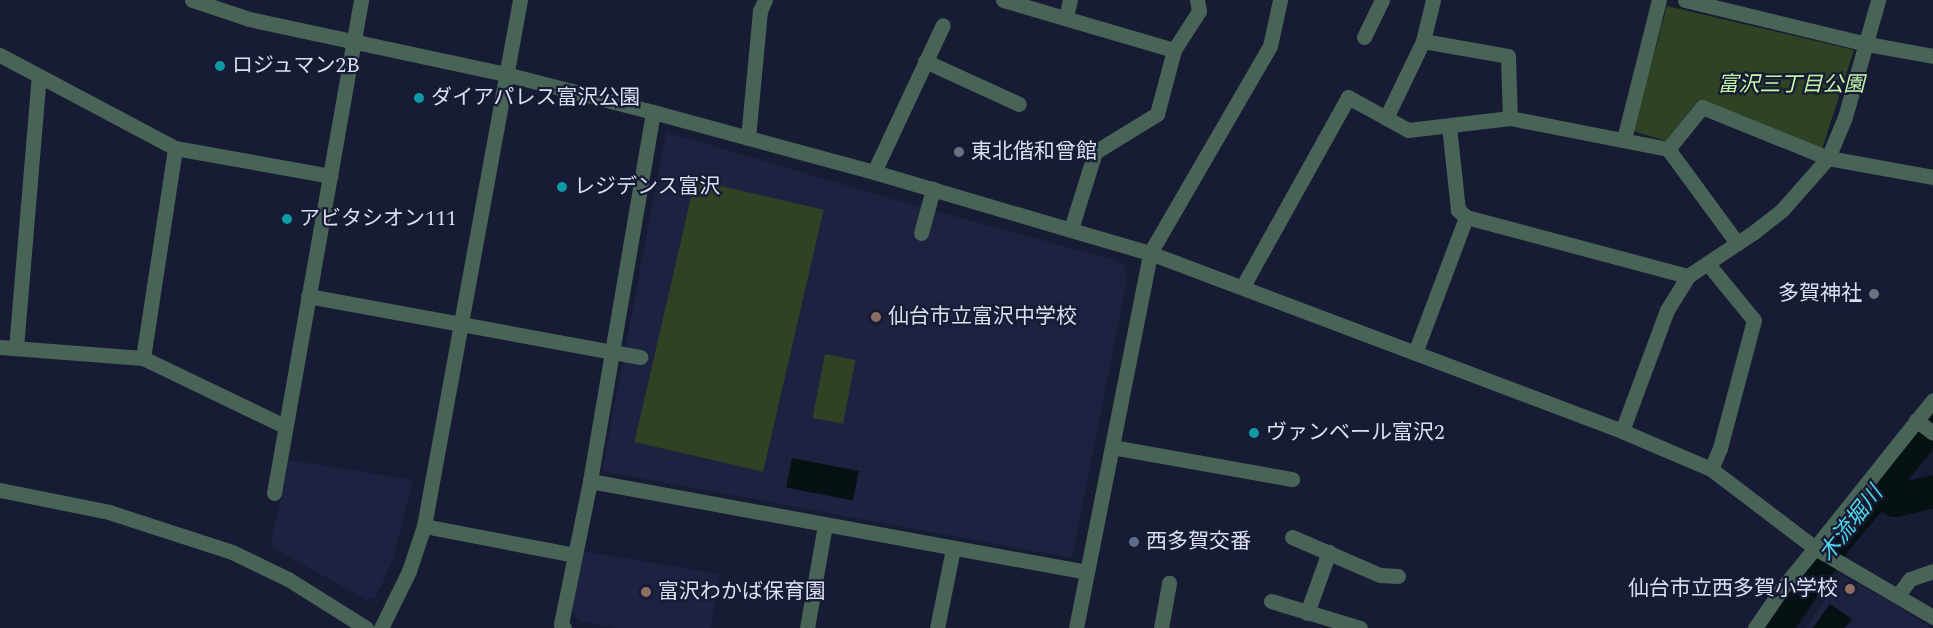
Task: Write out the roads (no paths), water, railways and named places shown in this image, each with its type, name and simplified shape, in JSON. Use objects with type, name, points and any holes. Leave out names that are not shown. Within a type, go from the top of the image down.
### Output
[{"type":"street","points":[[192,0],[249,19],[506,74],[653,112],[874,172],[1150,253],[1243,286],[1622,431],[1711,469],[1817,549],[1843,562],[1933,617]]},
{"type":"street","points":[[273,493],[361,0]]},
{"type":"street","points":[[381,628],[409,571],[424,526],[520,0]]},
{"type":"street","points":[[748,138],[760,11],[765,0]]},
{"type":"street","points":[[1003,0],[1174,50]]},
{"type":"street","points":[[1066,17],[1070,0]]},
{"type":"street","points":[[1071,229],[1095,152],[1157,114],[1174,50],[1199,11],[1197,0]]},
{"type":"street","points":[[1076,628],[1150,253],[1270,46],[1280,0]]},
{"type":"street","points":[[1364,38],[1382,0]]},
{"type":"street","points":[[1386,118],[1423,41],[1433,0]]},
{"type":"street","points":[[1624,139],[1659,0]]},
{"type":"street","points":[[1685,0],[1867,44],[1933,56]]},
{"type":"street","points":[[1622,431],[1667,310],[1688,276],[1782,210],[1828,158],[1845,117],[1878,0]]},
{"type":"street","points":[[874,172],[943,26]]},
{"type":"street","points":[[1423,41],[1508,56],[1510,118]]},
{"type":"street","points":[[0,55],[176,148],[331,176]]},
{"type":"street","points":[[925,61],[1019,104]]},
{"type":"street","points":[[16,348],[39,76]]},
{"type":"street","points":[[1243,286],[1348,97],[1408,130],[1510,118],[1668,149],[1737,243]]},
{"type":"street","points":[[1668,149],[1702,107],[1828,158],[1933,177]]},
{"type":"street","points":[[580,628],[563,626],[653,112]]},
{"type":"street","points":[[1449,126],[1458,210],[1466,217],[1688,276]]},
{"type":"street","points":[[142,358],[176,148]]},
{"type":"street","points":[[921,233],[933,189]]},
{"type":"street","points":[[1415,353],[1466,217]]},
{"type":"street","points":[[1708,264],[1754,320],[1720,448],[1711,469]]},
{"type":"street","points":[[308,296],[640,357]]},
{"type":"street","points":[[0,347],[142,358],[284,426]]},
{"type":"street","points":[[1755,628],[1783,587],[1924,426],[1933,400]]},
{"type":"street","points":[[1112,447],[1292,479]]},
{"type":"street","points":[[590,481],[1087,572]]},
{"type":"street","points":[[0,490],[110,512],[232,552],[288,579],[366,628]]},
{"type":"street","points":[[807,628],[825,525]]},
{"type":"street","points":[[424,526],[574,555]]},
{"type":"street","points":[[1292,537],[1380,575],[1398,576]]},
{"type":"street","points":[[938,628],[953,549]]},
{"type":"street","points":[[1307,613],[1329,552]]},
{"type":"street","points":[[1898,595],[1910,579],[1933,571]]},
{"type":"street","points":[[1161,628],[1169,583]]},
{"type":"street","points":[[1271,601],[1360,628]]},
{"type":"waterway","name":"木流堀川","points":[[1775,628],[1836,539],[1933,423]]},
{"type":"waterway","points":[[1884,481],[1895,500],[1933,491]]},
{"type":"place","name":"ロジュマン2B","points":[[220,66]]},
{"type":"place","name":"ダイアパレス富沢公園","points":[[419,98]]},
{"type":"place","name":"東北偕和曾館","points":[[959,152]]},
{"type":"place","name":"レジデンス富沢","points":[[562,187]]},
{"type":"place","name":"アビタシオン111","points":[[287,219]]},
{"type":"place","name":"多賀神社","points":[[1874,294]]},
{"type":"place","name":"仙台市立富沢中学校","points":[[876,317]]},
{"type":"place","name":"ヴァンベール富沢2","points":[[1254,433]]},
{"type":"place","name":"西多賀交番","points":[[1134,542]]},
{"type":"place","name":"仙台市立西多賀小学校","points":[[1850,589]]},
{"type":"place","name":"富沢わかば保育園","points":[[646,592]]},
{"type":"park label","name":"富沢三丁目公園","points":[[1791,85]]}]
